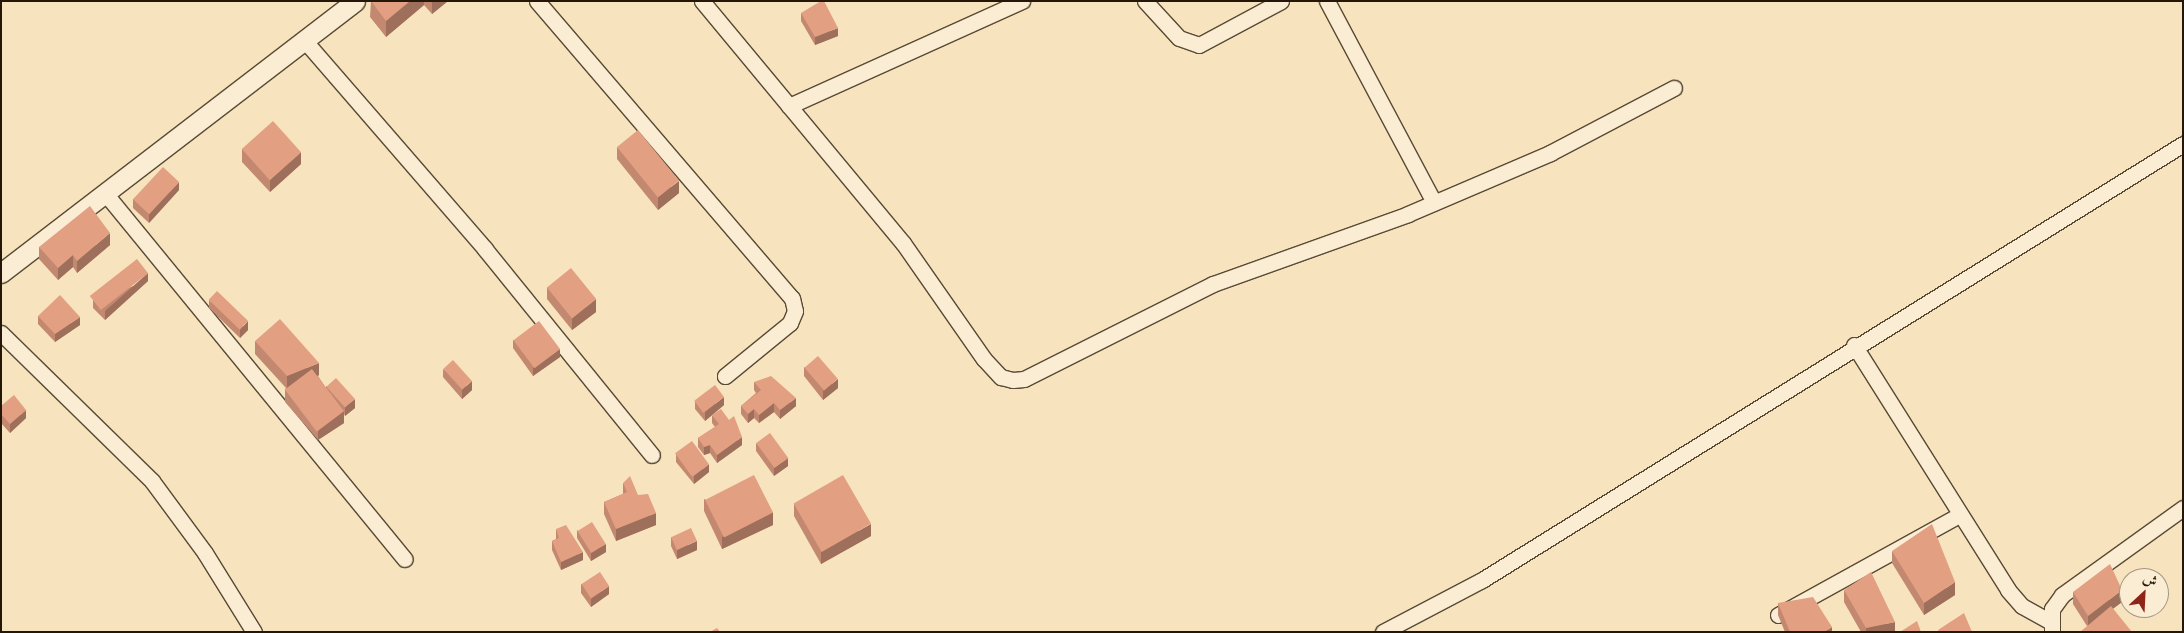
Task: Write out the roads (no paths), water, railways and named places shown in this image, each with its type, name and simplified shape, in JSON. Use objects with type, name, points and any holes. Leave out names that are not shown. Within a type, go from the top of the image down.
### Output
[{"type":"street","points":[[1,273],[355,1]]},
{"type":"street","points":[[537,1],[792,298],[795,311],[790,323],[725,376]]},
{"type":"street","points":[[702,1],[903,242],[984,359],[1002,377],[1013,380],[1024,378],[1213,284],[1434,202],[1550,153],[1674,88]]},
{"type":"street","points":[[789,106],[1022,1]]},
{"type":"street","points":[[1145,1],[1180,38],[1199,45],[1281,1]]},
{"type":"street","points":[[1327,1],[1434,202]]},
{"type":"street","points":[[305,41],[485,249],[652,455]]},
{"type":"street","points":[[1383,632],[1482,580],[1854,345],[2183,144]]},
{"type":"street","points":[[105,193],[405,559]]},
{"type":"street","points":[[1,333],[152,481],[205,553],[254,632]]},
{"type":"street","points":[[1854,345],[1959,515],[2012,595],[2051,627]]},
{"type":"street","points":[[2051,627],[2052,609],[2062,594],[2183,508]]},
{"type":"street","points":[[1778,615],[1959,515]]}]
